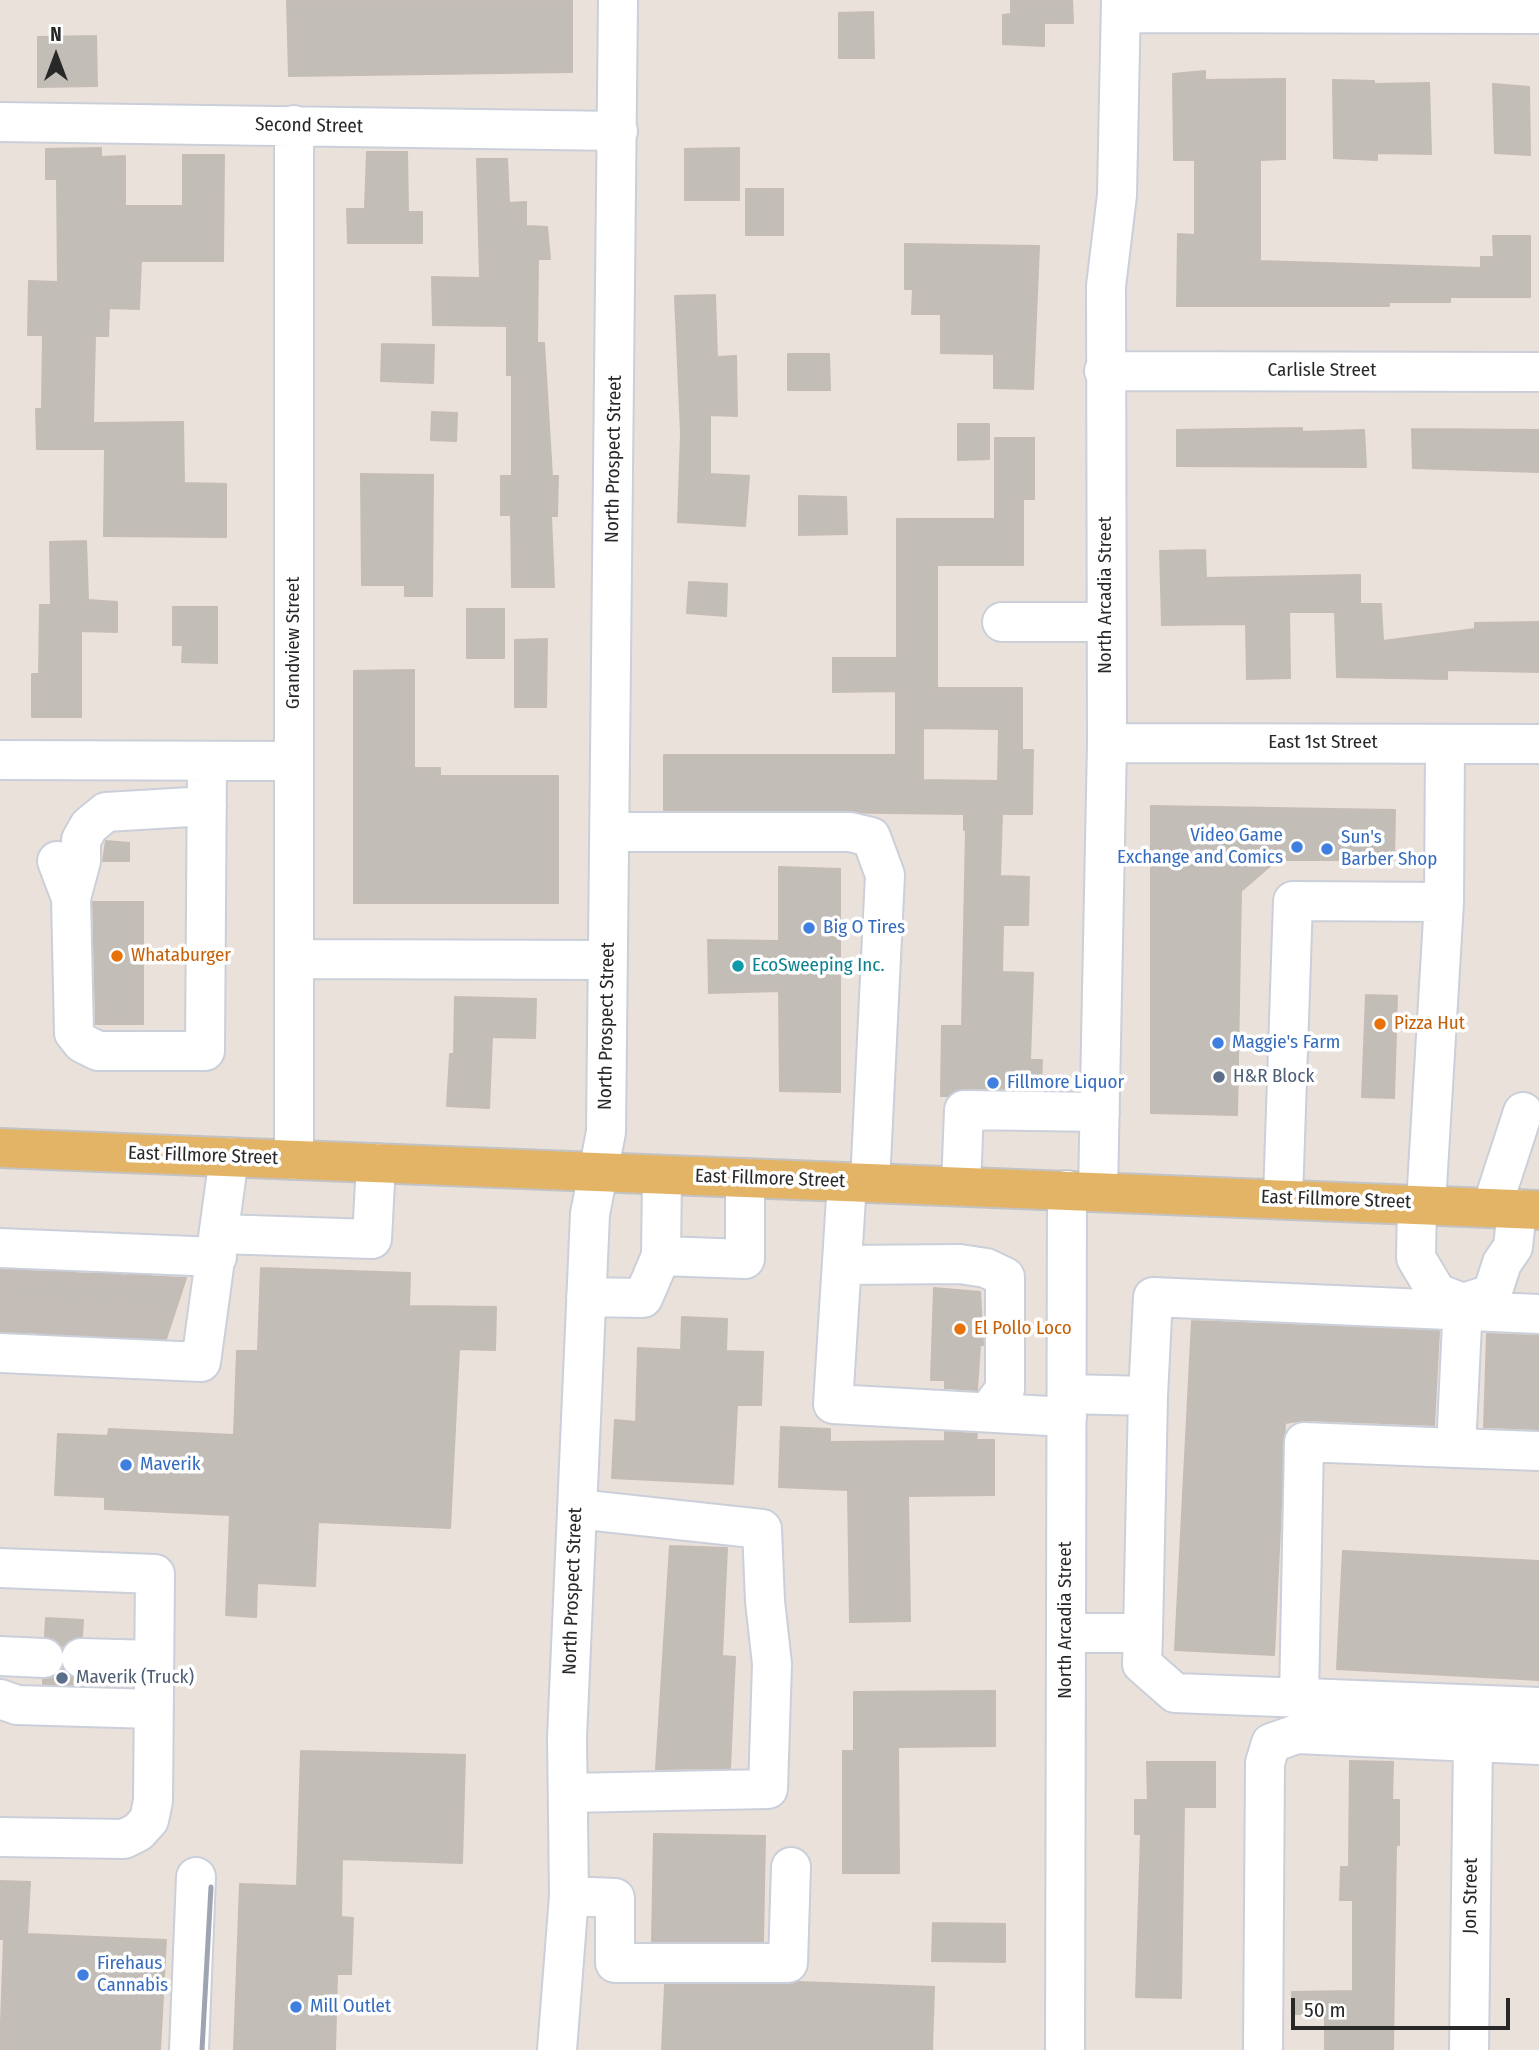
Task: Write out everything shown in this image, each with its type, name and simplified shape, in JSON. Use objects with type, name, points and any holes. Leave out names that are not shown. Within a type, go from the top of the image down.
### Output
[{"type":"main road","name":"East Fillmore Street","points":[[0,1148],[1422,1203],[1516,1209]]},
{"type":"street","name":"North Prospect Street","points":[[557,2050],[569,1896],[567,1738],[590,1214],[606,1132],[618,0]]},
{"type":"street","points":[[1121,7],[1531,9]]},
{"type":"street","name":"North Arcadia Street","points":[[1065,2050],[1067,1405],[1083,1191],[1100,1112],[1107,743],[1104,371],[1106,286],[1117,195],[1121,7]]},
{"type":"street","name":"Second Street","points":[[0,122],[618,131]]},
{"type":"street","name":"Grandview Street","points":[[294,125],[294,1160]]},
{"type":"street","name":"Carlisle Street","points":[[1104,371],[1539,372]]},
{"type":"street","points":[[1002,622],[1106,622]]},
{"type":"street","name":"East 1st Street","points":[[1107,743],[1539,744]]},
{"type":"street","points":[[1445,744],[1444,902],[1416,1258],[1437,1293],[1463,1307]]},
{"type":"street","points":[[0,760],[207,785]]},
{"type":"street","points":[[71,898],[81,861],[81,839],[89,827],[106,813],[294,761]]},
{"type":"street","points":[[207,785],[205,1051],[98,1051],[82,1043],[74,1033],[71,898],[57,850],[72,811],[99,794],[114,790],[207,785]]},
{"type":"street","points":[[609,832],[850,832],[871,837],[885,875],[858,1182],[842,1265],[833,1404],[988,1412],[1148,1396]]},
{"type":"street","points":[[1283,1198],[1293,901],[1444,902]]},
{"type":"street","points":[[296,959],[608,960]]},
{"type":"street","points":[[961,1186],[964,1110],[1100,1112]]},
{"type":"street","points":[[1463,1307],[1492,1294],[1502,1263],[1513,1247],[1523,1112]]},
{"type":"street","points":[[3,1348],[109,1349],[201,1362],[229,1157]]},
{"type":"street","points":[[20,1256],[132,1263],[218,1245],[372,1239],[376,1163]]},
{"type":"street","points":[[586,1297],[643,1298],[661,1256],[662,1175]]},
{"type":"street","points":[[661,1256],[745,1259],[745,1178]]},
{"type":"street","points":[[842,1265],[960,1264],[986,1268],[1004,1277],[1005,1388],[988,1412]]},
{"type":"street","points":[[1539,1314],[1463,1307],[1153,1297],[1142,1664],[1175,1693],[1539,1707]]},
{"type":"street","points":[[1456,1448],[1463,1307]]},
{"type":"street","points":[[1298,1699],[1304,1442],[1539,1451]]},
{"type":"street","points":[[568,1793],[768,1789],[772,1664],[765,1601],[762,1530],[577,1509]]},
{"type":"street","points":[[0,1568],[155,1574],[153,1801],[149,1820],[138,1832],[124,1839],[0,1837]]},
{"type":"street","points":[[1066,1633],[1143,1633]]},
{"type":"street","points":[[0,1656],[154,1660]]},
{"type":"street","points":[[0,1699],[17,1705],[153,1709]]},
{"type":"street","points":[[1263,2050],[1265,1763],[1271,1743],[1297,1734],[1539,1745]]},
{"type":"street","name":"Jon Street","points":[[1469,2050],[1473,1741]]},
{"type":"street","points":[[569,1896],[615,1898],[615,1963],[788,1963],[792,1867]]},
{"type":"street","points":[[190,2050],[196,1877]]},
{"type":"building","points":[[287,0],[572,0],[572,72],[289,76]]},
{"type":"building","points":[[1011,0],[1072,0],[1073,23],[1044,23],[1044,46],[1003,44],[1003,15],[1011,14]]},
{"type":"building","points":[[873,12],[874,58],[839,58],[839,13]]},
{"type":"building","points":[[96,36],[97,86],[38,87],[38,37]]},
{"type":"building","points":[[1205,71],[1205,80],[1285,79],[1285,159],[1260,160],[1260,261],[1481,268],[1481,257],[1494,257],[1493,236],[1530,236],[1530,297],[1450,297],[1450,302],[1389,302],[1389,306],[1177,306],[1178,234],[1195,235],[1195,160],[1174,160],[1173,74]]},
{"type":"building","points":[[1333,80],[1374,81],[1374,84],[1429,83],[1431,154],[1377,153],[1377,160],[1334,158]]},
{"type":"building","points":[[1493,84],[1529,87],[1530,155],[1495,153]]},
{"type":"building","points":[[101,148],[101,157],[125,156],[125,206],[183,206],[183,155],[224,155],[223,261],[141,261],[139,309],[109,308],[108,336],[95,336],[93,423],[183,422],[184,483],[226,484],[226,537],[104,536],[105,449],[37,449],[36,409],[42,409],[43,335],[28,335],[29,281],[58,282],[57,179],[46,179],[46,149]]},
{"type":"building","points":[[739,148],[739,200],[685,200],[685,149]]},
{"type":"building","points":[[367,152],[407,152],[408,212],[422,212],[422,243],[348,243],[347,209],[365,209]]},
{"type":"building","points":[[477,159],[507,159],[509,203],[526,202],[526,226],[547,227],[550,259],[538,259],[537,343],[544,343],[552,476],[558,476],[557,516],[551,516],[554,587],[512,587],[511,515],[501,515],[501,476],[512,476],[512,375],[507,375],[507,326],[433,325],[432,277],[480,278]]},
{"type":"building","points":[[746,189],[783,189],[783,235],[746,235]]},
{"type":"building","points":[[905,244],[1039,246],[1033,389],[994,388],[994,354],[941,353],[941,314],[912,314],[913,289],[905,289]]},
{"type":"building","points":[[715,295],[717,357],[736,356],[737,416],[710,415],[710,474],[749,476],[745,526],[678,522],[681,434],[675,296]]},
{"type":"building","points":[[382,344],[434,345],[433,383],[381,381]]},
{"type":"building","points":[[788,354],[829,354],[830,390],[788,390]]},
{"type":"building","points":[[432,412],[457,413],[456,441],[431,440]]},
{"type":"building","points":[[958,424],[989,424],[989,459],[958,460]]},
{"type":"building","points":[[1302,428],[1302,432],[1364,430],[1366,467],[1177,466],[1177,430]]},
{"type":"building","points":[[1412,429],[1539,430],[1539,472],[1413,468]]},
{"type":"building","points":[[995,438],[1034,438],[1034,499],[1023,499],[1023,565],[937,565],[937,688],[1022,688],[1022,750],[1033,750],[1032,814],[1002,814],[1000,876],[1029,877],[1028,925],[1003,925],[1002,972],[1033,973],[1030,1060],[1042,1060],[1041,1089],[964,1088],[948,1096],[941,1096],[942,1026],[962,1026],[966,830],[964,814],[664,810],[664,755],[896,755],[896,691],[833,692],[833,658],[897,658],[897,519],[995,519]],"holes":[[[923,728],[999,729],[998,781],[923,780]]]},
{"type":"building","points":[[361,474],[433,475],[432,596],[405,596],[405,585],[362,585]]},
{"type":"building","points":[[799,496],[846,497],[847,534],[799,535]]},
{"type":"building","points":[[86,541],[88,600],[117,602],[117,632],[81,631],[81,717],[32,717],[32,674],[39,674],[40,605],[51,605],[50,542]]},
{"type":"building","points":[[1205,550],[1206,578],[1360,575],[1360,604],[1381,604],[1383,641],[1475,629],[1475,623],[1539,622],[1539,672],[1447,670],[1447,679],[1337,677],[1335,612],[1289,612],[1290,678],[1247,679],[1246,624],[1162,625],[1160,551]]},
{"type":"building","points":[[689,582],[727,584],[726,616],[687,613]]},
{"type":"building","points":[[173,607],[217,607],[217,663],[182,662],[183,645],[173,645]]},
{"type":"building","points":[[467,609],[504,609],[504,658],[467,658]]},
{"type":"building","points":[[547,639],[546,707],[515,707],[515,640]]},
{"type":"building","points":[[414,670],[414,768],[440,768],[440,776],[558,776],[558,903],[354,903],[354,671]]},
{"type":"building","points":[[1151,806],[1395,810],[1394,860],[1277,860],[1241,891],[1237,1115],[1151,1113]]},
{"type":"building","points":[[106,841],[129,843],[129,861],[103,861]]},
{"type":"building","name":"Big O Tires","points":[[779,867],[840,869],[840,1092],[780,1091],[779,991],[709,993],[708,940],[779,941]]},
{"type":"building","name":"Whataburger","points":[[93,902],[143,902],[143,1024],[96,1024]]},
{"type":"building","name":"Pizza Hut","points":[[1366,995],[1397,996],[1394,1098],[1362,1097]]},
{"type":"building","points":[[455,997],[536,999],[535,1038],[492,1037],[489,1108],[447,1106],[450,1054],[454,1054]]},
{"type":"building","points":[[261,1268],[410,1273],[409,1306],[496,1307],[495,1350],[459,1349],[450,1528],[318,1522],[315,1586],[257,1583],[256,1617],[226,1615],[230,1515],[105,1509],[105,1497],[55,1495],[58,1434],[108,1436],[109,1429],[234,1435],[237,1351],[258,1351]]},
{"type":"building","points":[[0,1270],[186,1278],[166,1339],[0,1331]]},
{"type":"building","name":"El Pollo Loco","points":[[934,1288],[980,1292],[983,1345],[980,1345],[977,1390],[945,1388],[945,1380],[931,1380]]},
{"type":"building","points":[[682,1317],[727,1319],[726,1351],[763,1352],[761,1405],[737,1405],[733,1484],[612,1478],[615,1420],[636,1422],[638,1348],[681,1350]]},
{"type":"building","points":[[1192,1321],[1439,1331],[1434,1425],[1305,1420],[1285,1423],[1274,1655],[1175,1650]]},
{"type":"building","points":[[1487,1334],[1539,1336],[1539,1429],[1484,1427]]},
{"type":"building","points":[[781,1427],[830,1429],[830,1442],[945,1441],[945,1432],[977,1434],[976,1440],[994,1440],[994,1495],[908,1496],[910,1621],[850,1622],[848,1490],[779,1487]]},
{"type":"building","points":[[670,1546],[727,1548],[722,1656],[735,1657],[730,1768],[656,1769]]},
{"type":"building","points":[[1343,1551],[1539,1561],[1539,1680],[1337,1669]]},
{"type":"building","points":[[46,1618],[83,1620],[82,1636],[71,1639],[62,1647],[55,1639],[45,1636]]},
{"type":"building","points":[[63,1669],[70,1677],[80,1680],[80,1685],[43,1684],[43,1680],[55,1677]]},
{"type":"building","points":[[995,1691],[995,1746],[898,1747],[899,1873],[843,1873],[843,1751],[854,1751],[854,1692]]},
{"type":"building","points":[[301,1751],[465,1755],[462,1863],[342,1859],[341,1917],[353,1918],[351,1974],[337,1974],[335,2050],[234,2050],[240,1884],[297,1886]]},
{"type":"building","points":[[1350,1761],[1393,1762],[1392,1800],[1399,1800],[1393,2050],[1325,2050],[1325,2014],[1293,2014],[1292,1992],[1353,1991],[1353,1900],[1340,1900],[1341,1867],[1349,1867]]},
{"type":"building","points":[[1147,1762],[1215,1762],[1215,1807],[1184,1807],[1181,1998],[1136,1997],[1141,1834],[1135,1834],[1135,1800],[1148,1800]]},
{"type":"building","points":[[654,1834],[765,1836],[763,1941],[652,1941]]},
{"type":"building","name":"Firehaus Cannabis","points":[[0,1881],[30,1882],[27,1934],[166,1940],[160,2050],[0,2050],[4,1939],[0,1939]]},
{"type":"building","points":[[933,1923],[1005,1924],[1005,1962],[932,1961]]},
{"type":"building","points":[[798,1982],[934,1987],[932,2050],[662,2050],[665,1985]]},
{"type":"tunnel","points":[[7,1336],[27,1269]]},
{"type":"tunnel","points":[[53,1338],[72,1271]]},
{"type":"tunnel","points":[[93,1340],[112,1272]]},
{"type":"tunnel","points":[[129,1342],[147,1274]]},
{"type":"railway","points":[[202,2050],[211,1887]]},
{"type":"place","name":"Video Game Exchange and Comics","points":[[1297,847]]},
{"type":"place","name":"Sun's Barber Shop","points":[[1327,849]]},
{"type":"place","name":"Big O Tires","points":[[809,928]]},
{"type":"place","name":"Whataburger","points":[[117,956]]},
{"type":"place","name":"EcoSweeping Inc.","points":[[738,966]]},
{"type":"place","name":"Pizza Hut","points":[[1380,1024]]},
{"type":"place","name":"Maggie's Farm","points":[[1218,1043]]},
{"type":"place","name":"H&R Block","points":[[1219,1077]]},
{"type":"place","name":"Fillmore Liquor","points":[[993,1083]]},
{"type":"place","name":"El Pollo Loco","points":[[960,1329]]},
{"type":"place","name":"Maverik","points":[[126,1465]]},
{"type":"place","name":"Maverik (Truck)","points":[[62,1678]]},
{"type":"place","name":"Firehaus Cannabis","points":[[83,1975]]},
{"type":"place","name":"Mill Outlet","points":[[296,2007]]}]
